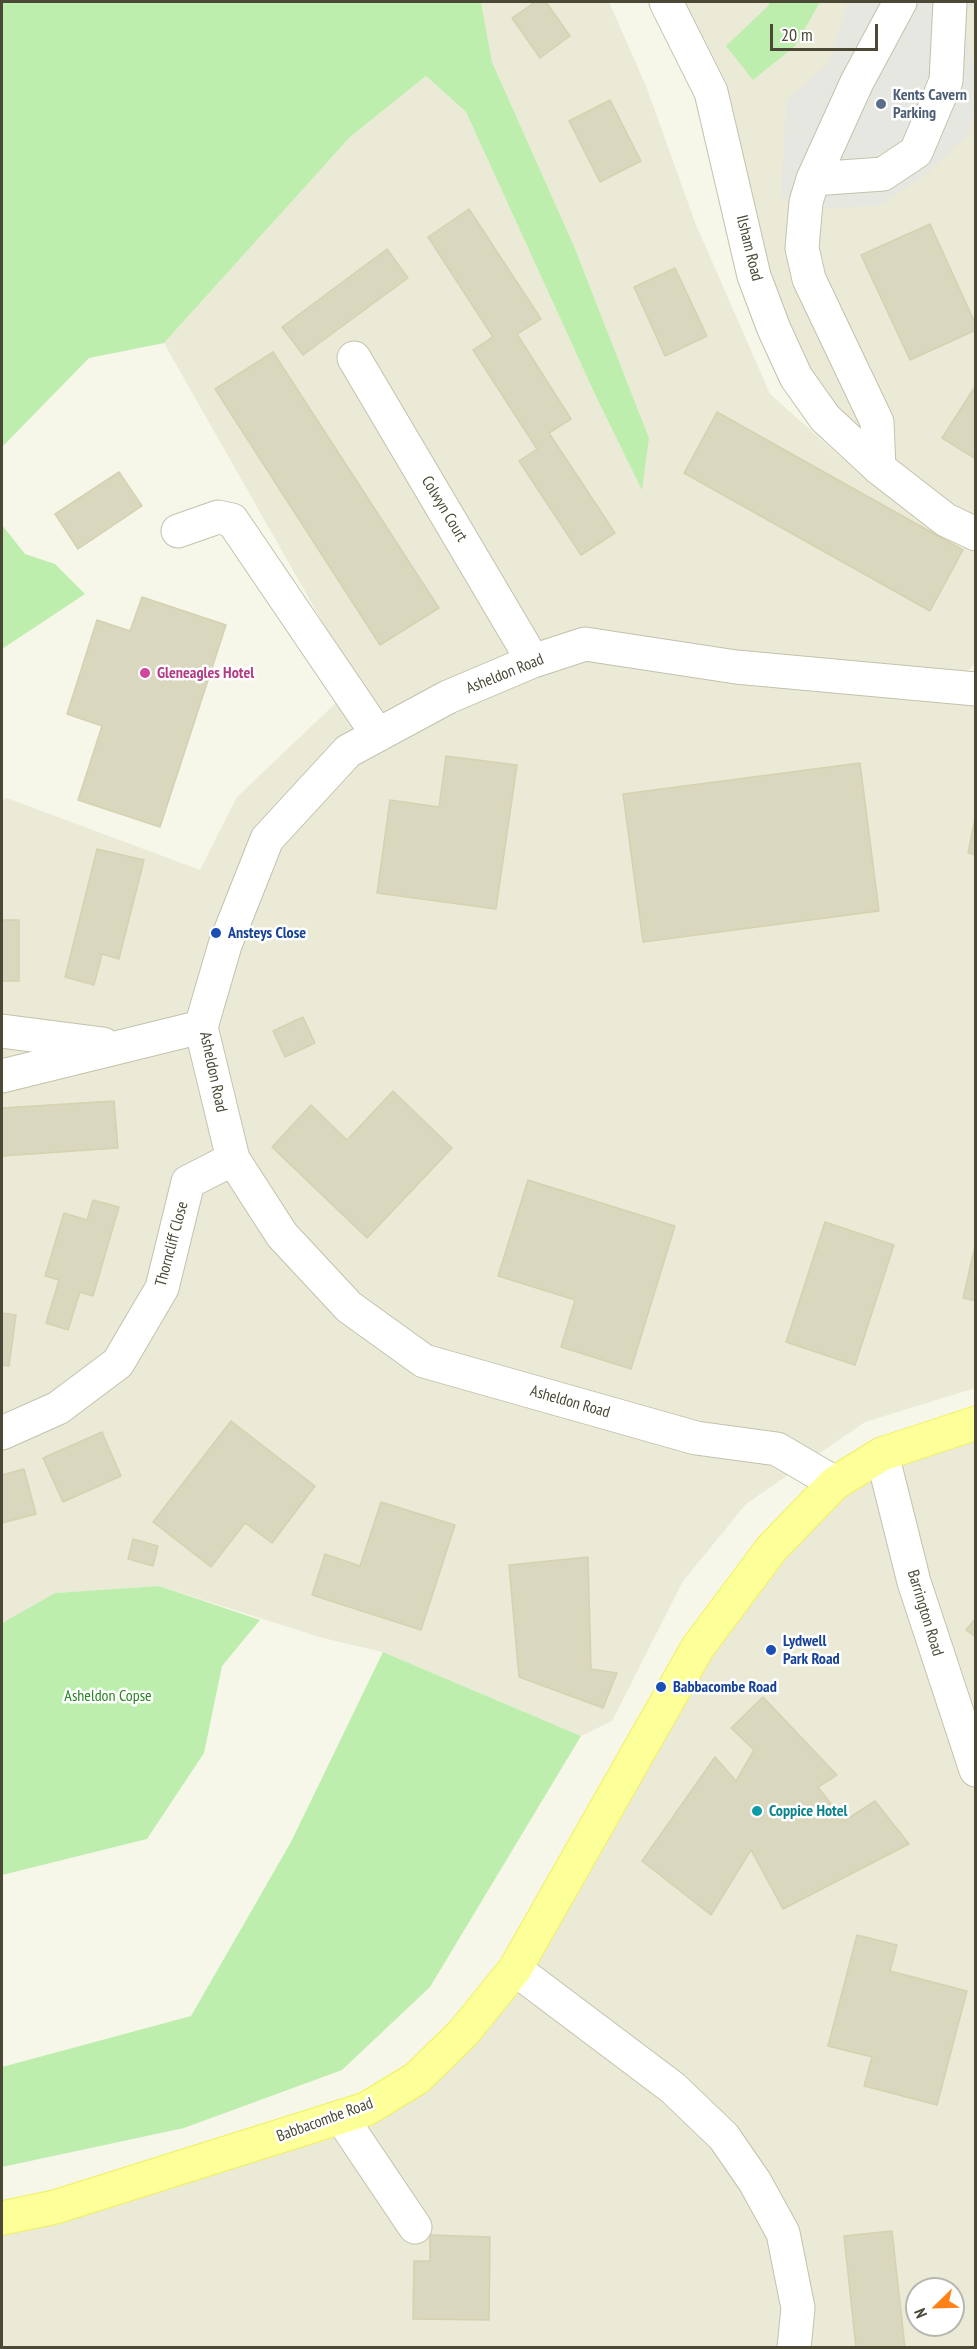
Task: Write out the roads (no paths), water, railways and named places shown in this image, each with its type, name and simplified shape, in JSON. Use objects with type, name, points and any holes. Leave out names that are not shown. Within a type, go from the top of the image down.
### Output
[{"type":"main road","name":"Babbacombe Road","points":[[2,2218],[55,2207],[366,2109],[417,2078],[464,2032],[515,1969],[698,1647],[772,1548],[835,1484],[882,1454],[975,1423]]},
{"type":"street","name":"Ilsham Road","points":[[666,2],[711,92],[754,276],[774,329],[796,377],[825,418],[879,468],[946,520],[975,534]]},
{"type":"street","points":[[879,468],[877,422],[809,279],[802,248],[810,190],[857,82],[900,2]]},
{"type":"street","points":[[810,190],[883,174],[916,152],[946,81],[950,2]]},
{"type":"street","name":"Colwyn Court","points":[[354,358],[533,661]]},
{"type":"street","points":[[178,531],[218,517],[232,520],[378,735]]},
{"type":"street","name":"Asheldon Road","points":[[835,1484],[777,1449],[696,1438],[424,1361],[349,1307],[282,1235],[233,1159],[201,1028],[225,945],[267,839],[348,751],[448,697],[533,661],[585,644],[736,667],[975,689]]},
{"type":"street","points":[[123,1047],[2,1031],[3,1076],[123,1047],[201,1028]]},
{"type":"street","name":"Thorncliff Close","points":[[5,1430],[58,1408],[118,1363],[162,1288],[188,1182],[233,1159]]},
{"type":"street","name":"Barrington Road","points":[[882,1454],[914,1582],[967,1723],[975,1770]]},
{"type":"street","points":[[515,1969],[674,2088],[724,2136],[755,2182],[783,2233],[798,2308],[794,2348]]},
{"type":"street","points":[[341,2117],[415,2227]]},
{"type":"place","name":"Kents Cavern Parking","points":[[881,104]]},
{"type":"place","name":"Gleneagles Hotel","points":[[145,673]]},
{"type":"place","name":"Ansteys Close","points":[[216,933]]},
{"type":"place","name":"Lydwell Park Road","points":[[771,1650]]},
{"type":"place","name":"Babbacombe Road","points":[[661,1687]]},
{"type":"place","name":"Coppice Hotel","points":[[757,1811]]},
{"type":"park label","name":"Asheldon Copse","points":[[108,1696]]}]
